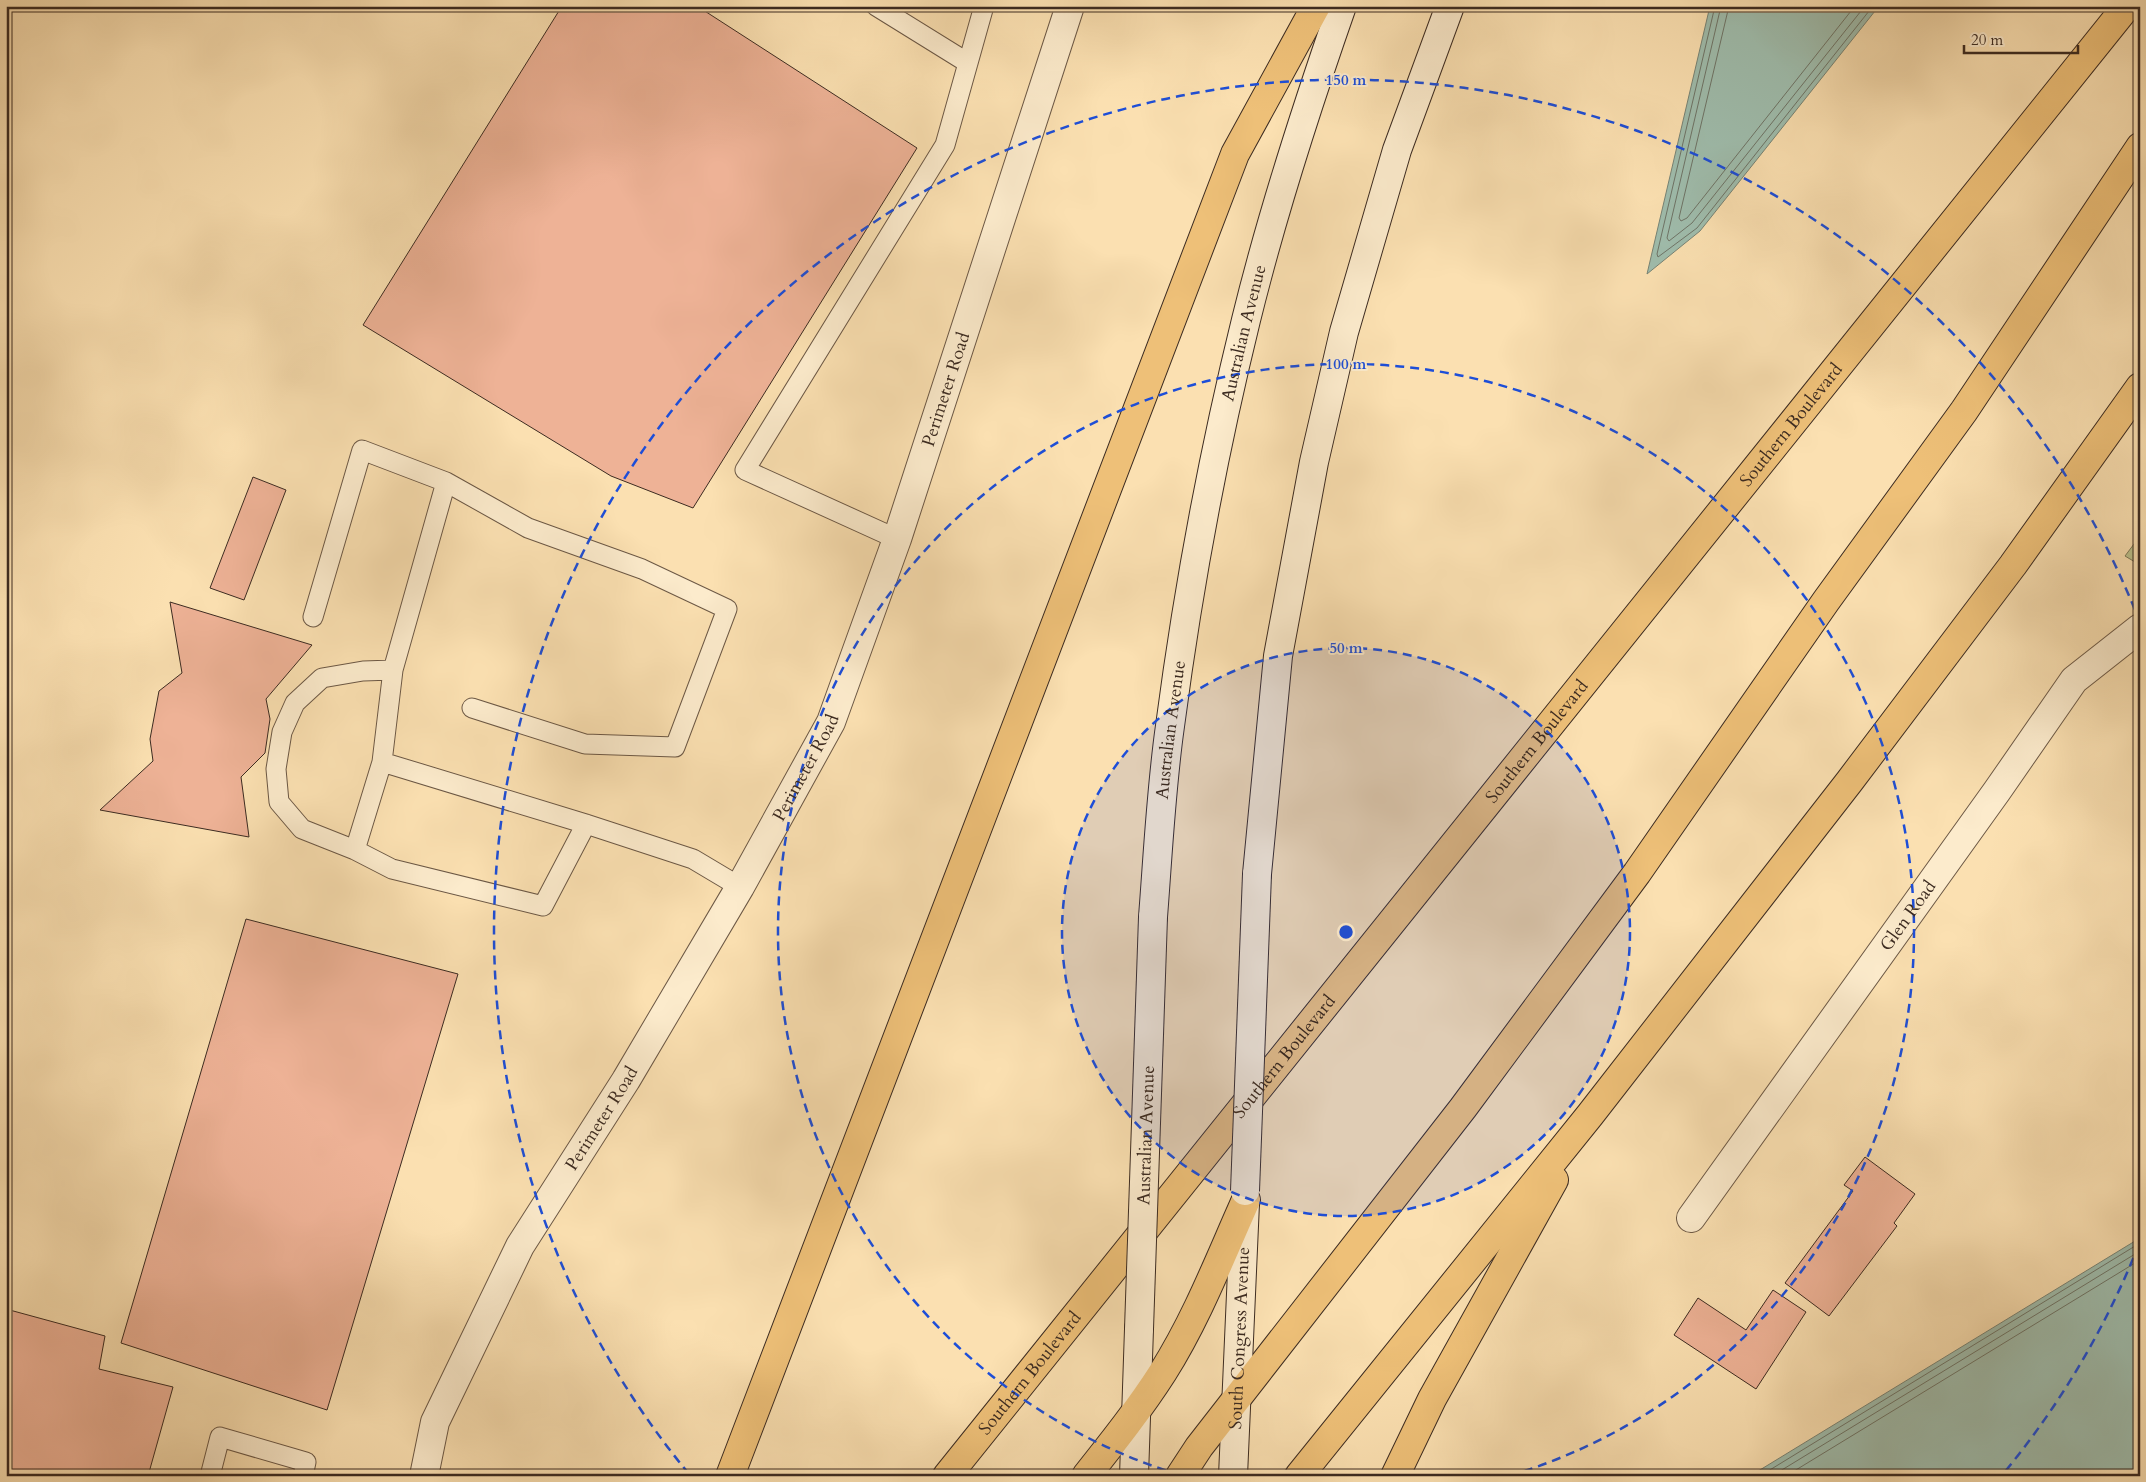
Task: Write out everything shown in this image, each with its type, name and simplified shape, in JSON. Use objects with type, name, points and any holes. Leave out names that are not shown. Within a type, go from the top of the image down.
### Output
[{"type":"highway","points":[[730,1476],[1235,154],[1316,6]]},
{"type":"highway","name":"Southern Boulevard","points":[[947,1476],[2127,6]]},
{"type":"highway","points":[[1180,1476],[1199,1447],[1463,1108],[1637,873],[1826,601],[1964,411],[2140,147]]},
{"type":"highway","points":[[1299,1476],[1590,1114],[1849,782],[2013,565],[2140,387]]},
{"type":"highway","points":[[1395,1476],[1432,1399],[1590,1114]]},
{"type":"highway","points":[[1086,1476],[1136,1411],[1163,1371],[1197,1309],[1245,1196]]},
{"type":"main road","name":"Perimeter Road","points":[[424,1476],[435,1422],[520,1246],[626,1080],[740,887],[831,722],[896,540],[1070,6]]},
{"type":"main road","name":"Australian Avenue","points":[[1134,1476],[1153,917],[1170,728],[1189,594],[1216,455],[1246,318],[1283,184],[1342,6]]},
{"type":"main road","points":[[1245,1196],[1257,874],[1278,656],[1314,462],[1344,332],[1397,150],[1450,6]]},
{"type":"main road","name":"Glen Road","points":[[1692,1218],[2074,680],[2140,628]]},
{"type":"main road","name":"South Congress Avenue","points":[[1233,1476],[1245,1196]]},
{"type":"lane","points":[[876,6],[968,62]]},
{"type":"lane","points":[[896,540],[745,470],[945,145],[984,6]]},
{"type":"lane","points":[[313,617],[362,450],[446,482],[528,528],[642,569],[727,609],[675,747],[585,744],[472,708]]},
{"type":"lane","points":[[355,850],[382,762],[393,670],[446,482]]},
{"type":"lane","points":[[393,670],[363,671],[322,678],[295,703],[282,732],[276,769],[279,802],[302,829],[355,850],[392,869],[544,906],[586,824]]},
{"type":"lane","points":[[382,762],[586,824],[693,859],[740,887]]},
{"type":"lane","points":[[210,1476],[220,1437],[306,1462],[303,1476]]},
{"type":"green space","points":[[2140,536],[2140,565],[2125,556]]},
{"type":"water","points":[[1710,6],[1879,6],[1700,231],[1647,274]]},
{"type":"water","points":[[2140,1238],[2140,1476],[1750,1476]]},
{"type":"building","points":[[562,6],[697,6],[917,148],[693,508],[611,476],[363,325]]},
{"type":"building","points":[[253,477],[286,490],[244,600],[210,588]]},
{"type":"building","points":[[170,602],[312,645],[266,699],[270,719],[265,753],[241,777],[249,837],[100,810],[153,761],[150,739],[159,691],[182,673]]},
{"type":"building","points":[[246,919],[458,974],[327,1410],[121,1343]]},
{"type":"building","points":[[1865,1157],[1915,1194],[1894,1223],[1897,1226],[1829,1316],[1785,1283],[1853,1191],[1844,1185]]},
{"type":"building","points":[[1773,1290],[1806,1312],[1756,1389],[1674,1335],[1698,1298],[1746,1330]]},
{"type":"building","points":[[6,1309],[105,1336],[99,1369],[173,1387],[148,1476],[6,1476]]}]
